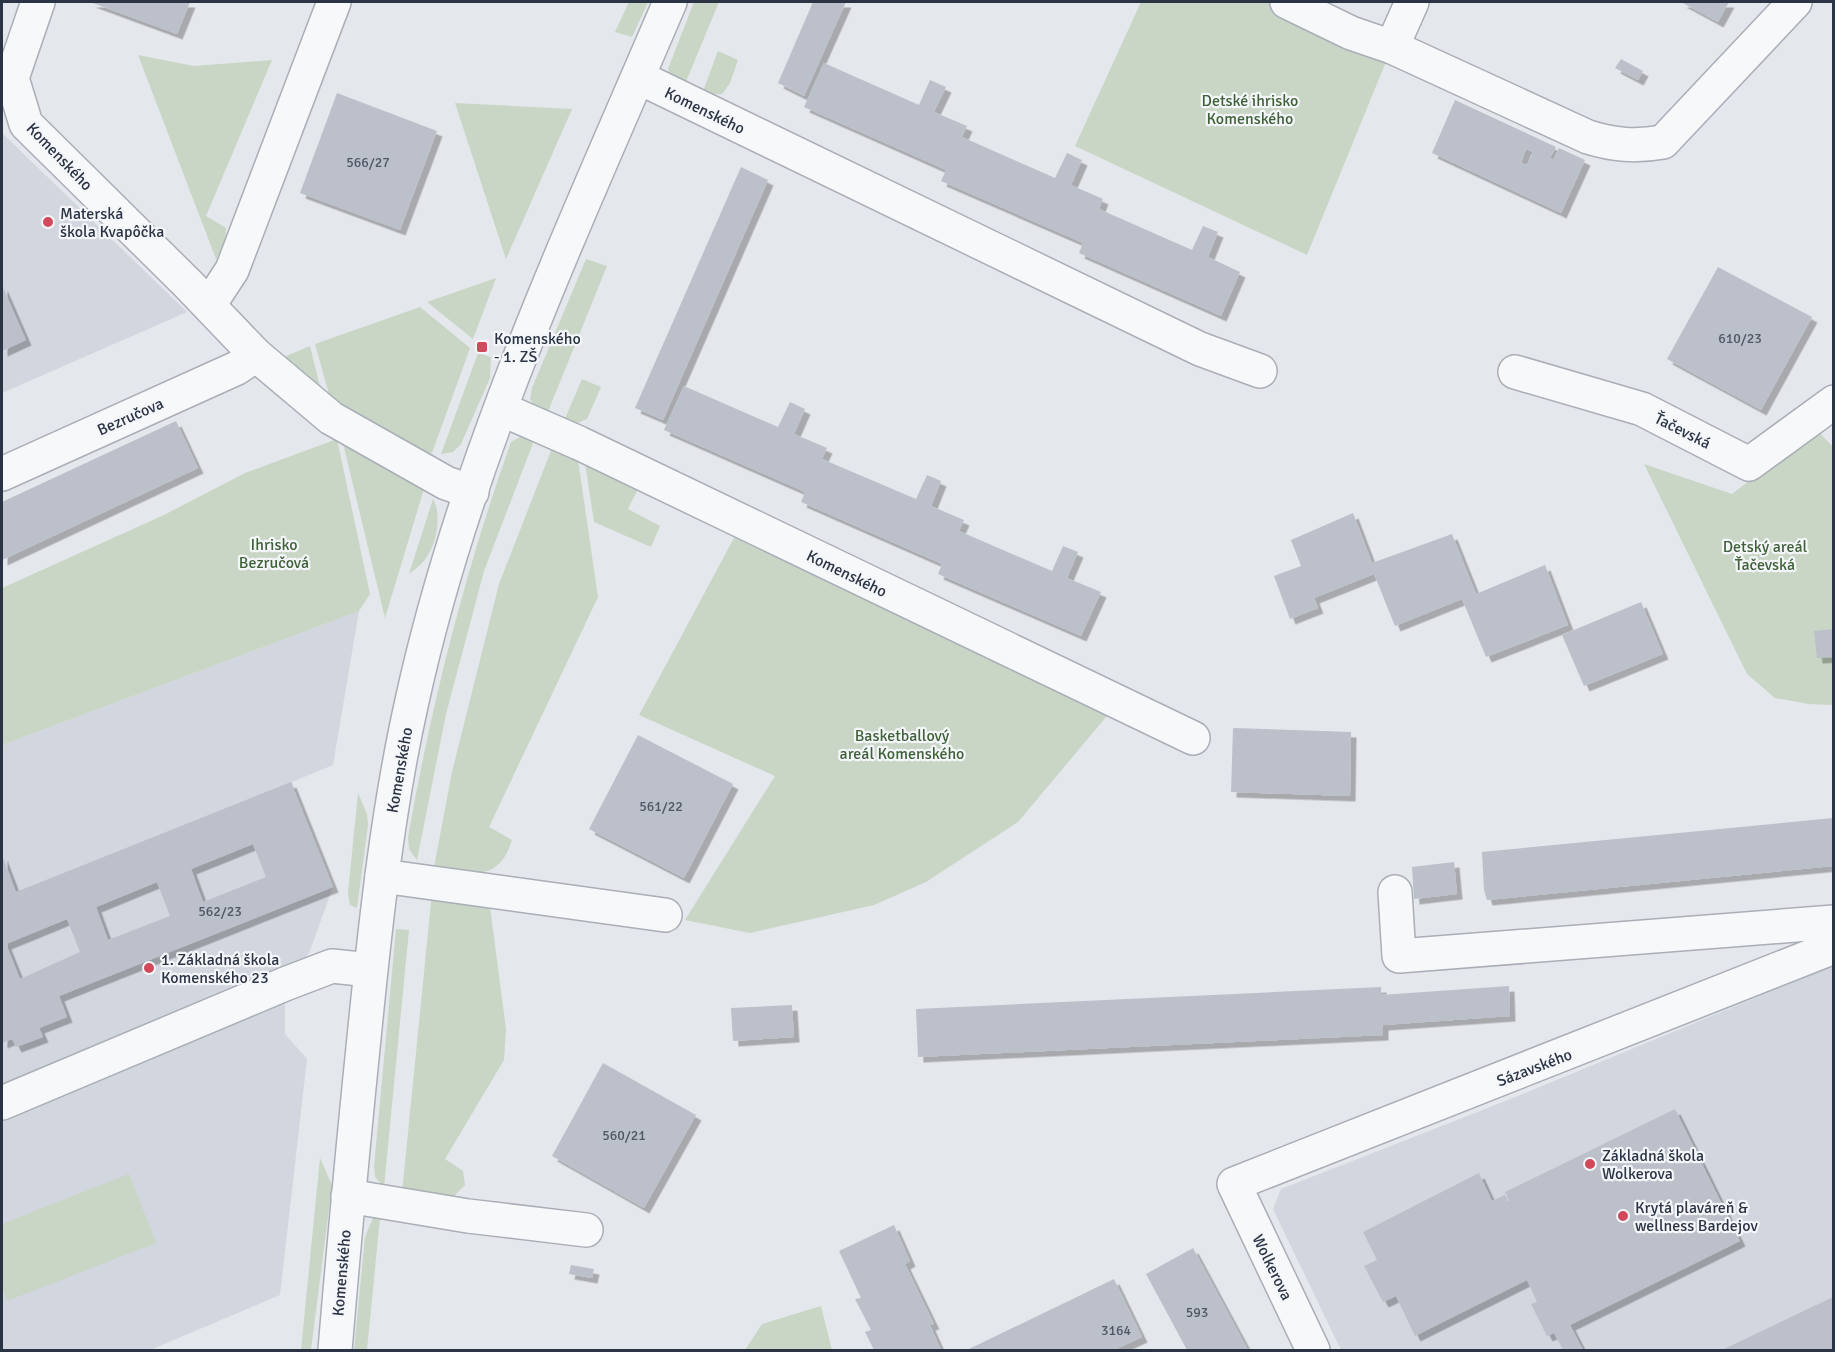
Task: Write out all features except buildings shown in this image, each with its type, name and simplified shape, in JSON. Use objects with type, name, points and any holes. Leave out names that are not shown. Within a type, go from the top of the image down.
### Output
[{"type":"street","name":"Komenského","points":[[38,2],[12,78],[26,124],[209,305],[256,355],[331,418],[446,483],[472,492]]},
{"type":"street","points":[[209,305],[232,270],[334,2]]},
{"type":"street","name":"Komenského","points":[[335,1350],[370,970],[382,876],[412,700],[439,593],[501,409],[670,2]]},
{"type":"street","points":[[1287,2],[1351,33],[1392,46],[1588,137],[1635,147],[1663,142],[1795,2]]},
{"type":"street","points":[[1392,46],[1412,2]]},
{"type":"street","name":"Komenského","points":[[638,77],[1200,349],[1260,371]]},
{"type":"street","name":"Bezručova","points":[[2,474],[237,368],[256,355]]},
{"type":"street","name":"Ťačevská","points":[[1515,372],[1642,409],[1749,464],[1833,402]]},
{"type":"street","name":"Komenského","points":[[501,409],[579,443],[681,495],[1193,738]]},
{"type":"street","points":[[382,876],[665,915]]},
{"type":"street","points":[[1395,892],[1399,956],[1833,922]]},
{"type":"street","name":"Sázavského","points":[[1234,1185],[1833,947]]},
{"type":"street","points":[[2,1104],[332,966],[370,970]]},
{"type":"street","name":"Wolkerova","points":[[1234,1185],[1313,1350]]},
{"type":"street","points":[[348,1196],[468,1216],[586,1230]]},
{"type":"shaded area","name":"Materská škola Kvapôčka","points":[[2,133],[187,312],[2,393]]},
{"type":"shaded area","name":"1. Základná škola Komenského 23","points":[[359,611],[333,765],[292,782],[333,887],[309,953],[285,984],[285,1034],[307,1059],[280,1295],[150,1350],[2,1350],[2,745]]},
{"type":"shaded area","name":"Základná škola Wolkerova","points":[[1833,966],[1833,1350],[1341,1350],[1273,1209],[1281,1189],[1513,1098]]},
{"type":"green space","points":[[629,2],[648,2],[632,37],[615,32]]},
{"type":"green space","points":[[694,2],[719,2],[685,84],[672,79],[668,69]]},
{"type":"green space","name":"Detské ihrisko Komenského","points":[[1141,2],[1295,2],[1392,47],[1307,255],[1075,146]]},
{"type":"green space","points":[[718,51],[738,60],[730,83],[722,94],[702,94]]},
{"type":"green space","points":[[138,55],[194,66],[272,60],[206,216],[226,228],[225,243],[216,259]]},
{"type":"green space","points":[[455,103],[572,109],[506,259]]},
{"type":"green space","points":[[586,259],[607,266],[547,414],[538,411],[530,399],[532,388]]},
{"type":"green space","points":[[496,278],[473,339],[427,302]]},
{"type":"green space","points":[[420,307],[470,348],[432,453],[420,452],[331,401],[315,344]]},
{"type":"green space","points":[[310,346],[321,391],[284,357]]},
{"type":"green space","points":[[478,353],[491,357],[490,378],[461,444],[453,452],[441,454]]},
{"type":"green space","points":[[582,379],[601,387],[587,419],[575,424],[564,421]]},
{"type":"green space","name":"Detský areál Ťačevská","points":[[1817,430],[1833,447],[1833,705],[1809,704],[1775,698],[1747,674],[1644,464],[1732,494]]},
{"type":"green space","points":[[522,436],[535,438],[484,571],[446,714],[417,860],[409,849],[408,837],[451,637],[494,490],[511,442]]},
{"type":"green space","name":"Ihrisko Bezručová","points":[[337,439],[370,594],[359,611],[2,745],[2,588],[164,515],[245,473]]},
{"type":"green space","points":[[342,439],[424,489],[385,618]]},
{"type":"green space","points":[[554,443],[577,453],[598,597],[489,827],[512,840],[506,854],[499,864],[482,872],[460,872],[434,867],[452,772],[499,584]]},
{"type":"green space","points":[[584,456],[640,485],[628,509],[660,526],[651,547],[594,522]]},
{"type":"green space","points":[[433,499],[438,520],[433,544],[424,560],[409,574]]},
{"type":"green space","name":"Basketballový areál Komenského","points":[[742,523],[1117,704],[1018,822],[926,882],[874,905],[750,933],[685,920],[775,776],[639,715]]},
{"type":"green space","points":[[358,793],[367,814],[368,825],[357,908],[350,905],[348,893]]},
{"type":"green space","points":[[432,893],[490,907],[506,1029],[504,1060],[445,1159],[463,1171],[465,1185],[453,1197],[402,1193]]},
{"type":"green space","points":[[396,929],[409,930],[384,1187],[375,1177],[374,1167]]},
{"type":"green space","points":[[320,1158],[332,1185],[311,1350],[301,1350]]},
{"type":"green space","points":[[129,1174],[156,1243],[7,1301],[2,1286],[2,1224]]},
{"type":"green space","points":[[373,1218],[380,1218],[367,1350],[354,1350],[365,1237]]},
{"type":"green space","points":[[821,1306],[832,1350],[745,1350],[762,1324]]},
{"type":"place","name":"Materská škola Kvapôčka","points":[[48,222]]},
{"type":"place","name":"Komenského - 1. ZŠ","points":[[482,347]]},
{"type":"place","name":"1. Základná škola Komenského 23","points":[[149,968]]},
{"type":"place","name":"Základná škola Wolkerova","points":[[1590,1164]]},
{"type":"place","name":"Krytá plaváreň & wellness Bardejov","points":[[1623,1216]]}]
